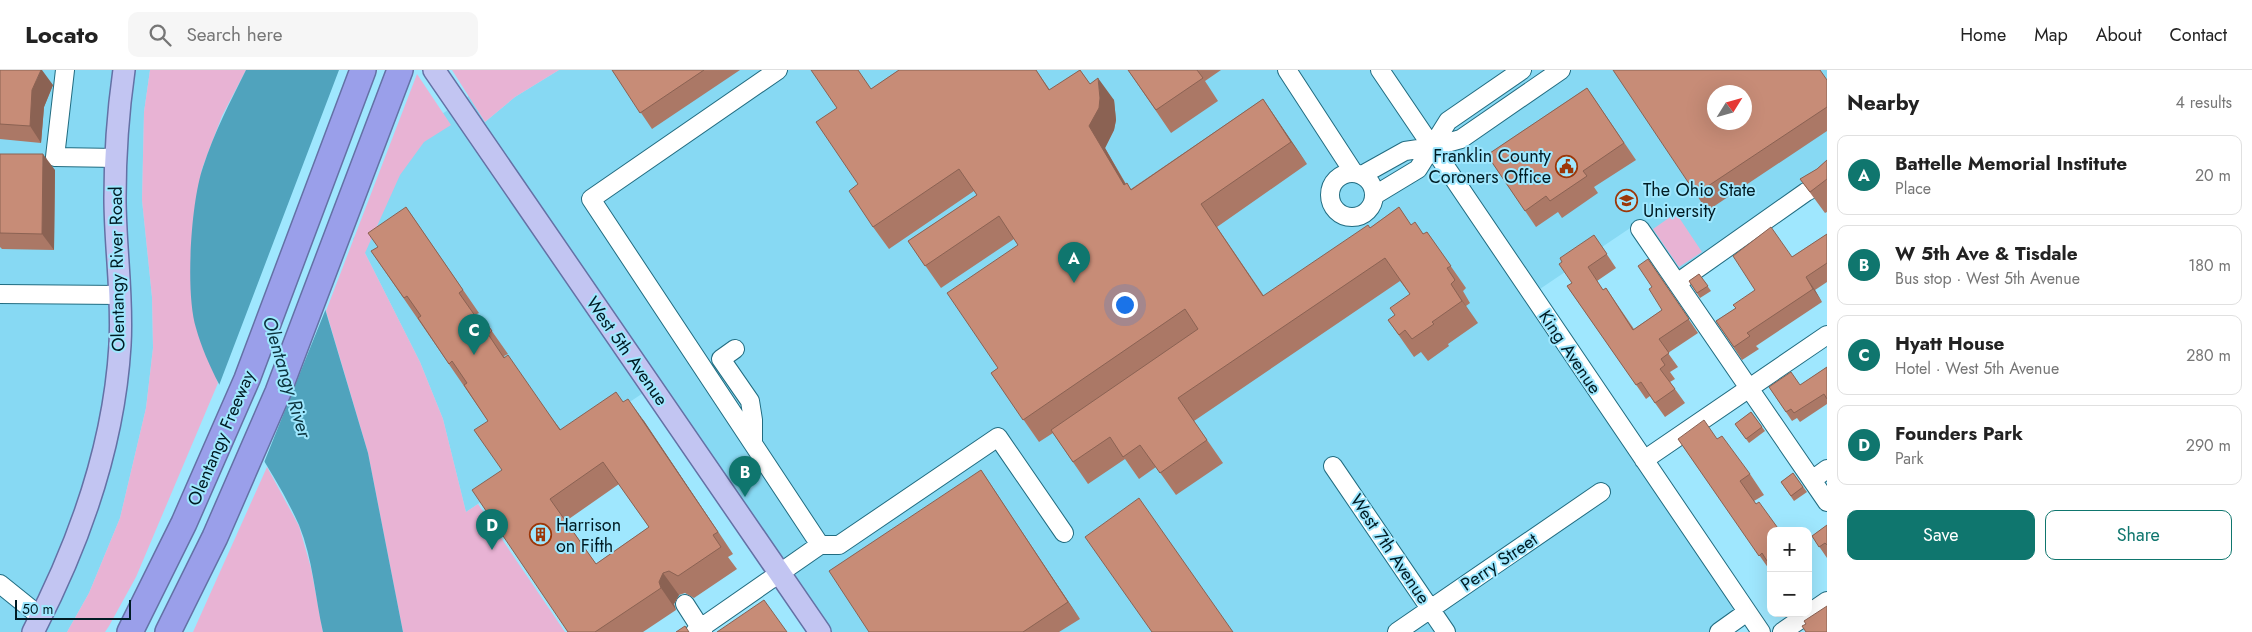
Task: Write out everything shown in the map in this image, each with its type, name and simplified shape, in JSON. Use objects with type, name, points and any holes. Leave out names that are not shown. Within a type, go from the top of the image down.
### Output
[{"type":"highway","name":"Olentangy Freeway","points":[[130,632],[184,523],[247,379],[363,70]]},
{"type":"highway","name":"Olentangy Freeway","points":[[168,632],[228,508],[278,392],[400,70]]},
{"type":"main road","name":"Olentangy River Road","points":[[37,624],[60,581],[87,511],[111,424],[120,354],[121,295],[115,199],[119,103],[124,70]]},
{"type":"main road","name":"West 5th Avenue","points":[[434,70],[820,632]]},
{"type":"street","points":[[55,157],[65,70]]},
{"type":"street","points":[[778,70],[591,200],[820,545]]},
{"type":"street","points":[[1287,70],[1358,174],[1372,185],[1375,195],[1372,206],[1362,216],[1347,218],[1335,210],[1330,196],[1334,182],[1347,174],[1358,174],[1405,151],[1432,147],[1461,139],[1561,70]]},
{"type":"street","name":"King Avenue","points":[[1380,70],[1761,632]]},
{"type":"street","points":[[1375,195],[1418,169],[1448,121],[1522,70]]},
{"type":"street","points":[[37,156],[117,158]]},
{"type":"street","points":[[1677,283],[1806,192],[1827,181]]},
{"type":"street","points":[[1640,229],[1827,502]]},
{"type":"street","points":[[0,294],[121,295]]},
{"type":"street","points":[[1644,460],[1827,335]]},
{"type":"street","points":[[735,349],[721,359],[750,401],[753,420],[753,444]]},
{"type":"street","points":[[685,604],[699,631],[820,545],[840,545],[998,436],[1064,533]]},
{"type":"street","name":"West 7th Avenue","points":[[1333,466],[1446,632]]},
{"type":"street","points":[[1812,480],[1827,469]]},
{"type":"street","name":"Perry Street","points":[[1396,632],[1601,492]]},
{"type":"street","points":[[0,584],[37,624]]},
{"type":"street","points":[[1782,632],[1827,602]]},
{"type":"street","points":[[1719,632],[1748,612]]},
{"type":"shaded area","points":[[0,70],[150,70],[144,112],[142,200],[152,297],[153,348],[146,408],[120,518],[89,593],[67,632],[0,632]]},
{"type":"shaded area","points":[[150,70],[246,70],[222,116],[202,169],[193,220],[191,292],[196,327],[218,383],[136,577],[109,626],[105,632],[67,632],[89,593],[120,518],[146,408],[153,348],[152,297],[142,200],[144,112]]},
{"type":"shaded area","points":[[452,70],[559,70],[515,97],[485,122]]},
{"type":"shaded area","points":[[559,70],[1827,70],[1827,172],[1678,273],[1642,220],[1531,295],[1747,612],[1719,632],[820,632],[652,387],[466,512],[443,419],[420,362],[365,253],[353,239],[442,114],[469,96],[485,122],[515,97]]},
{"type":"shaded area","points":[[417,74],[451,125],[424,142],[400,175],[365,253],[420,362],[443,419],[466,512],[478,504],[565,632],[403,632],[368,453],[326,311]]},
{"type":"shaded area","points":[[1676,213],[1702,252],[1679,267],[1653,229]]},
{"type":"shaded area","points":[[267,467],[299,526],[311,568],[323,632],[193,632]]},
{"type":"water","name":"Olentangy River","points":[[246,70],[371,70],[303,235],[368,453],[403,632],[323,632],[311,565],[299,525],[281,489],[219,384],[200,342],[196,328],[190,271],[195,202],[207,154]]},
{"type":"pier","points":[[339,70],[373,70],[306,235],[327,306],[263,465],[218,388]]},
{"type":"building","points":[[0,70],[41,70],[32,90],[30,126],[0,124]]},
{"type":"building","points":[[612,70],[704,70],[640,113]]},
{"type":"building","points":[[811,70],[858,70],[871,89],[899,70],[1036,70],[1049,90],[1080,70],[1090,84],[1098,78],[1099,108],[1089,126],[1124,185],[1127,183],[1131,190],[1263,99],[1291,142],[1201,204],[1263,296],[1368,225],[1370,228],[1399,207],[1411,225],[1415,222],[1423,234],[1427,232],[1451,266],[1447,268],[1455,280],[1451,284],[1462,301],[1412,339],[1405,330],[1399,335],[1388,320],[1395,315],[1390,308],[1410,294],[1385,258],[1178,398],[1207,440],[1160,473],[1140,445],[1123,457],[1110,437],[1073,462],[1051,430],[1198,329],[1185,309],[1023,420],[991,373],[998,368],[947,293],[1018,245],[999,216],[925,266],[908,241],[977,195],[959,169],[873,227],[849,191],[858,184],[816,122],[837,108]]},
{"type":"building","points":[[1128,70],[1197,70],[1203,78],[1156,110]]},
{"type":"building","points":[[1613,70],[1820,70],[1827,80],[1827,107],[1696,194]]},
{"type":"building","name":"Franklin County Coroners Office","points":[[1587,88],[1624,143],[1583,171],[1587,176],[1550,201],[1546,196],[1525,211],[1487,155]]},
{"type":"building","points":[[0,154],[43,154],[42,234],[0,233]]},
{"type":"building","points":[[1827,160],[1827,179],[1810,192],[1800,179],[1817,169]]},
{"type":"building","points":[[406,207],[463,290],[459,293],[478,320],[482,317],[492,331],[488,334],[504,358],[508,355],[560,430],[616,392],[623,402],[628,399],[718,532],[713,535],[721,547],[678,576],[669,571],[663,573],[659,582],[661,588],[595,632],[568,632],[472,490],[502,470],[474,430],[488,421],[464,385],[467,383],[452,361],[449,364],[418,318],[421,316],[407,296],[404,298],[371,251],[378,247],[368,233]],"holes":[[[603,462],[649,527],[596,564],[550,499]]]},
{"type":"building","points":[[1771,227],[1792,257],[1827,234],[1827,263],[1806,277],[1813,289],[1747,333],[1750,336],[1734,347],[1716,321],[1736,308],[1733,305],[1755,290],[1733,256]]},
{"type":"building","points":[[1594,235],[1607,254],[1588,267],[1603,290],[1606,288],[1633,330],[1662,310],[1649,289],[1652,287],[1638,266],[1648,259],[1689,319],[1659,339],[1669,353],[1661,359],[1665,365],[1660,369],[1675,389],[1655,403],[1641,382],[1636,385],[1567,286],[1572,283],[1559,264],[1562,262],[1560,258]]},
{"type":"building","points":[[1699,274],[1708,286],[1697,293],[1689,281]]},
{"type":"building","points":[[1827,367],[1827,399],[1824,394],[1794,413],[1791,409],[1786,412],[1769,387],[1791,372],[1800,385]]},
{"type":"building","points":[[1751,412],[1762,427],[1746,439],[1735,424]]},
{"type":"building","points":[[1704,420],[1717,439],[1722,436],[1750,474],[1740,481],[1756,504],[1759,502],[1777,527],[1767,527],[1767,561],[1762,553],[1759,556],[1678,439]]},
{"type":"building","points":[[981,470],[1068,602],[1023,632],[869,632],[829,571]]},
{"type":"building","points":[[1793,473],[1803,487],[1791,496],[1781,482]]},
{"type":"building","points":[[1139,498],[1233,632],[1152,632],[1085,537]]},
{"type":"building","points":[[1827,525],[1827,545],[1825,543],[1819,547],[1812,536]]},
{"type":"building","points":[[764,600],[787,632],[717,632]]},
{"type":"building","points":[[1827,606],[1827,632],[1806,632],[1802,626],[1806,624],[1804,621]]},
{"type":"building","points":[[685,626],[689,632],[676,632]]},
{"type":"place","name":"Franklin County Coroners Office","points":[[1567,166]]},
{"type":"place","name":"The Ohio State University","points":[[1627,200]]},
{"type":"place","name":"Battelle Memorial Institute","points":[[1074,283]]},
{"type":"place","name":"Hyatt House","points":[[474,355]]},
{"type":"place","name":"W 5th Ave & Tisdale","points":[[745,497]]},
{"type":"place","name":"Harrison on Fifth","points":[[540,535]]},
{"type":"place","name":"Founders Park","points":[[492,550]]}]
